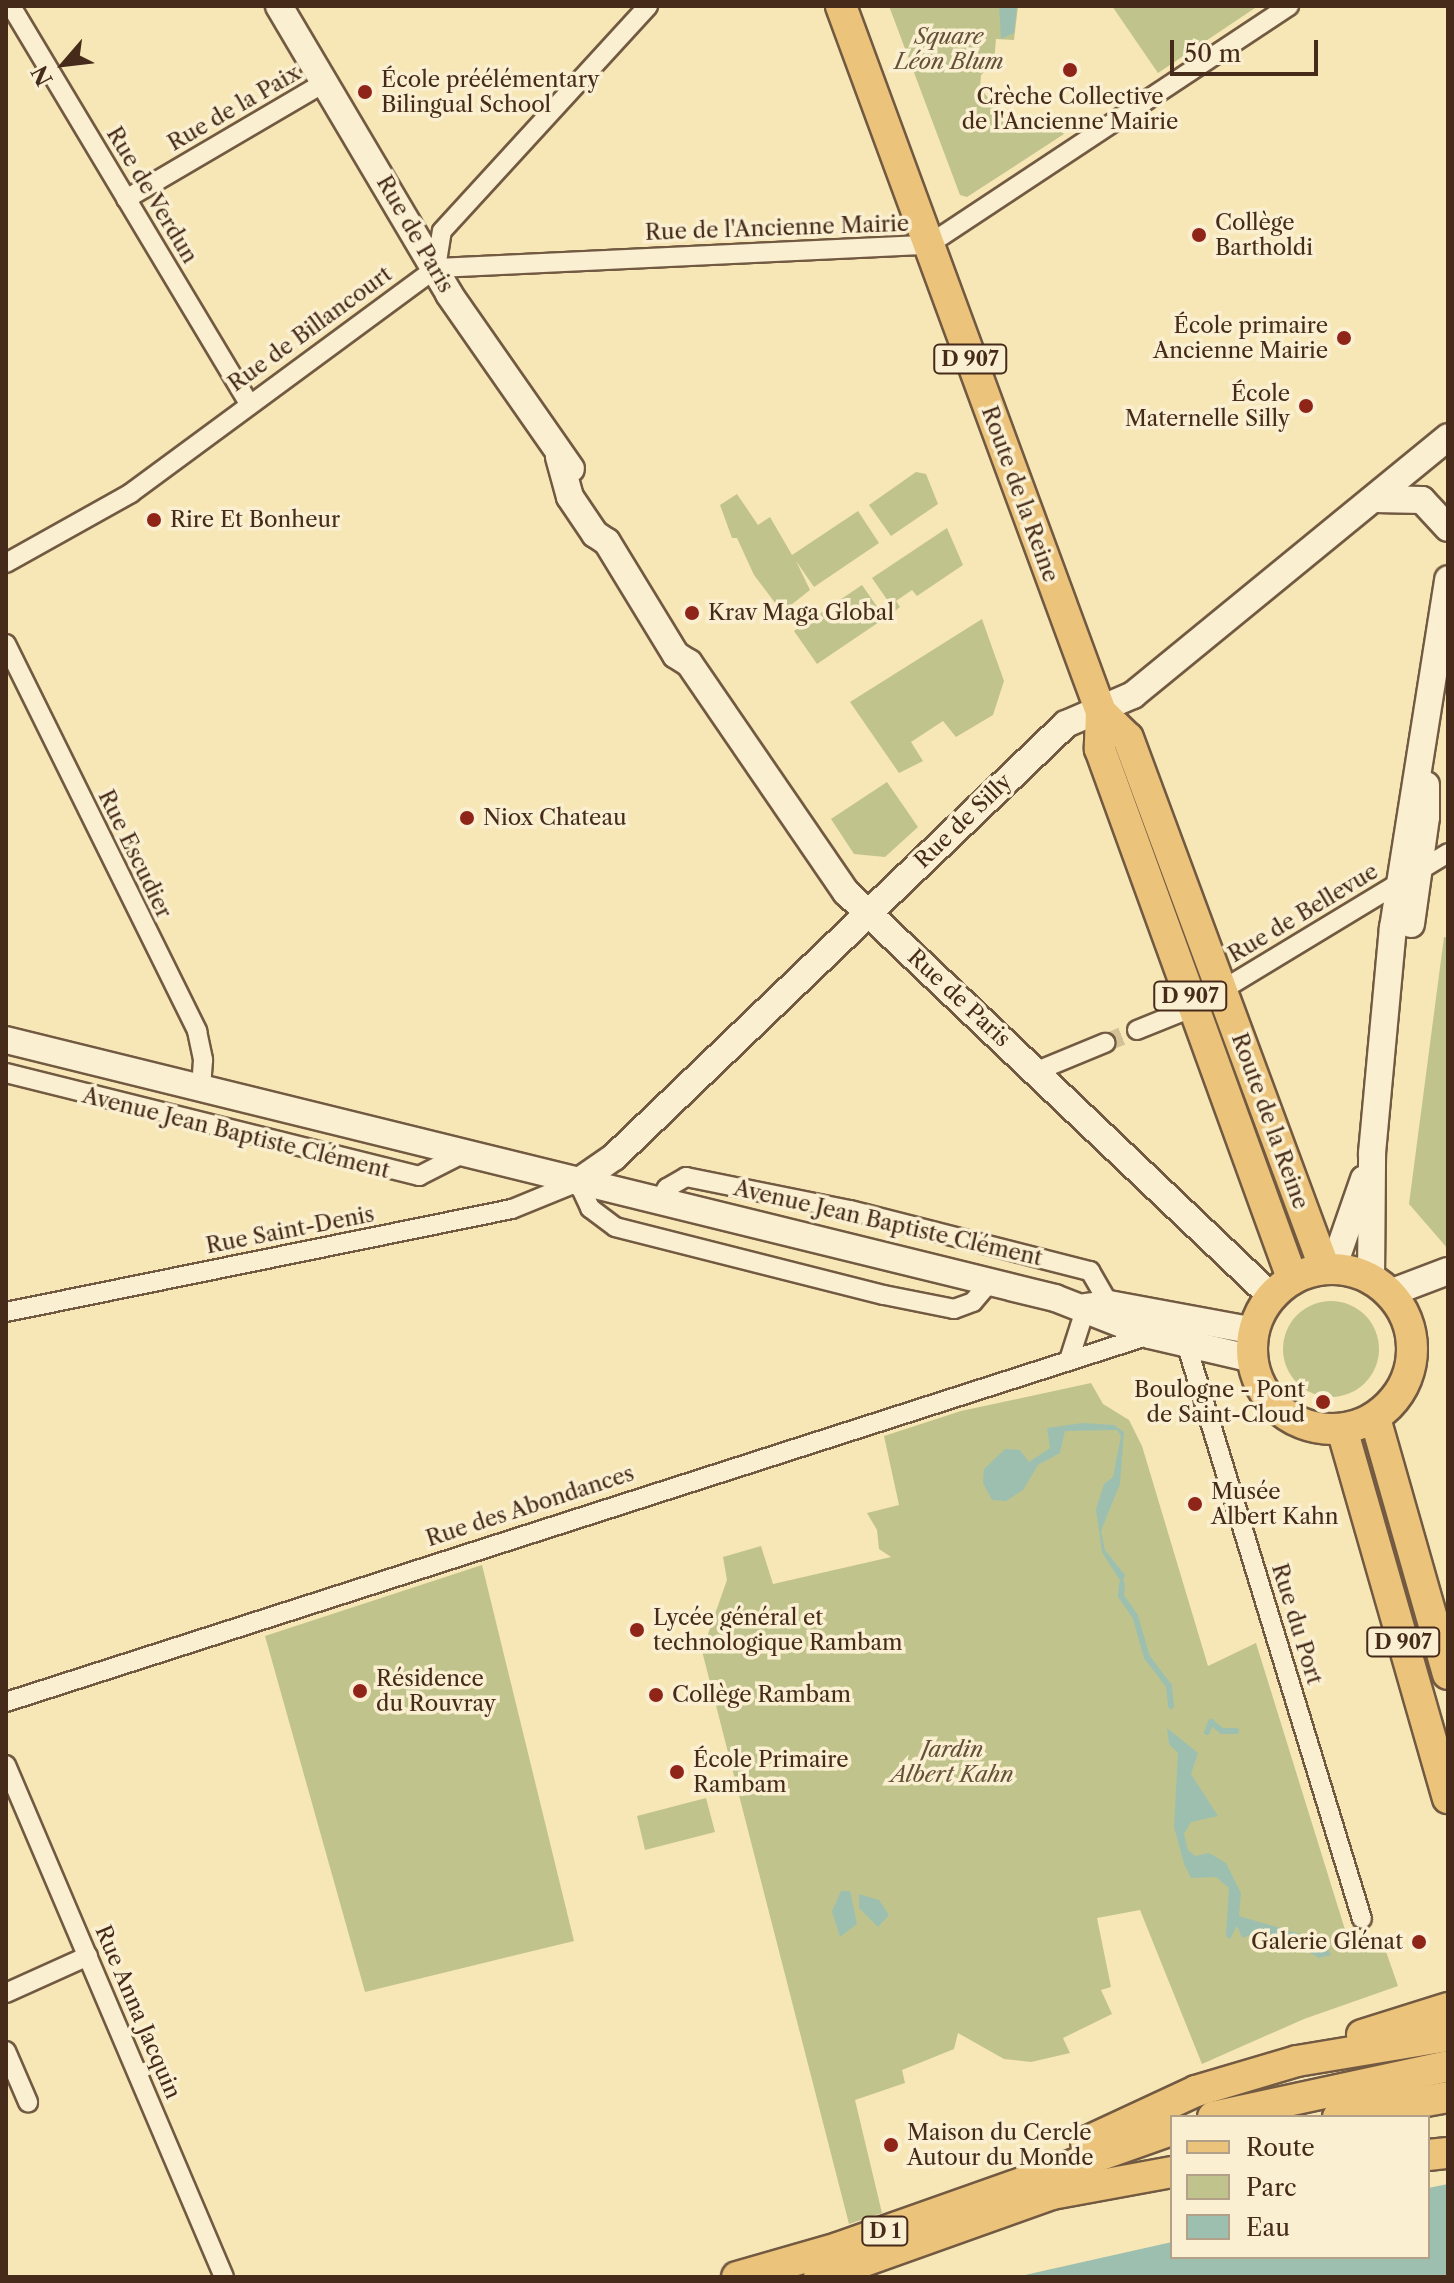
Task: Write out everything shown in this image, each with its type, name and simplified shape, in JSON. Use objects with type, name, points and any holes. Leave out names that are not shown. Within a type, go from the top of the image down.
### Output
[{"type":"main road","name":"Rue de Paris","points":[[279,6],[436,268],[604,523],[607,542],[658,619],[676,655],[689,663],[838,883],[1037,1071],[1282,1287]]},
{"type":"main road","name":"Route de la Reine","points":[[841,6],[1101,712],[1100,749],[1194,1007],[1282,1287]]},
{"type":"main road","name":"Rue de Silly","points":[[578,1182],[614,1157],[1066,724],[1101,712],[1133,695],[1448,437]]},
{"type":"main road","points":[[1376,499],[1422,500],[1448,528]]},
{"type":"main road","points":[[1380,1286],[1372,1153],[1389,990],[1408,878],[1406,824],[1425,748],[1448,579]]},
{"type":"main road","name":"Route de la Reine","points":[[1101,712],[1128,738],[1329,1268]]},
{"type":"main road","name":"Avenue Jean Baptiste Clément","points":[[6,1040],[989,1283],[1097,1305],[1253,1345]]},
{"type":"main road","points":[[1329,1268],[1372,1153]]},
{"type":"main road","points":[[1329,1268],[1380,1286],[1405,1316],[1412,1341],[1410,1368],[1400,1392],[1375,1418],[1342,1429],[1315,1428],[1286,1415],[1264,1392],[1253,1345],[1282,1287],[1329,1268]]},
{"type":"main road","points":[[1380,1286],[1448,1271]]},
{"type":"main road","name":"Avenue Jean Baptiste Clément","points":[[1097,1305],[1113,1323],[1150,1335],[1186,1343],[1253,1345]]},
{"type":"main road","name":"D 907","points":[[1375,1418],[1448,1674]]},
{"type":"main road","name":"D 907","points":[[1342,1429],[1448,1798]]},
{"type":"main road","points":[[1337,2054],[1368,2032],[1448,2008]]},
{"type":"main road","points":[[1041,2185],[1096,2136],[1196,2091],[1337,2054],[1448,2036]]},
{"type":"main road","points":[[1222,2115],[1448,2066]]},
{"type":"main road","points":[[1405,2102],[1420,2091],[1448,2084]]},
{"type":"main road","points":[[1347,2115],[1405,2102],[1448,2097]]},
{"type":"main road","name":"D 1","points":[[819,2277],[1170,2131]]},
{"type":"main road","points":[[1041,2185],[1089,2176],[1170,2152]]},
{"type":"main road","name":"D 1","points":[[737,2277],[1041,2185],[1170,2172]]},
{"type":"street","points":[[436,268],[442,231],[648,6]]},
{"type":"street","name":"Rue de l'Ancienne Mairie","points":[[436,268],[928,245],[1287,7]]},
{"type":"street","name":"Rue de Verdun","points":[[14,11],[249,404]]},
{"type":"street","name":"Rue de la Paix","points":[[126,199],[324,83]]},
{"type":"street","name":"Rue de Billancourt","points":[[6,563],[131,493],[436,268]]},
{"type":"street","name":"Rue Escudier","points":[[6,644],[197,1031],[203,1060],[201,1090]]},
{"type":"street","name":"Rue de Bellevue","points":[[1137,1030],[1194,1007],[1448,853]]},
{"type":"street","points":[[1037,1071],[1105,1043]]},
{"type":"street","name":"Avenue Jean Baptiste Clément","points":[[6,1073],[289,1143],[307,1152],[419,1176],[462,1154]]},
{"type":"street","name":"Avenue Jean Baptiste Clément","points":[[658,1202],[667,1188],[686,1177],[850,1210],[1090,1271],[1097,1305]]},
{"type":"street","name":"Avenue Jean Baptiste Clément","points":[[578,1182],[590,1208],[615,1227],[857,1289],[954,1309],[973,1302],[989,1283]]},
{"type":"street","name":"Rue Saint-Denis","points":[[6,1312],[512,1209],[578,1182]]},
{"type":"street","points":[[1069,1360],[1097,1305]]},
{"type":"street","name":"Rue des Abondances","points":[[6,1702],[540,1528],[1150,1335]]},
{"type":"street","name":"Rue du Port","points":[[1186,1343],[1362,1919]]},
{"type":"street","name":"Rue Anna Jacquin","points":[[6,1765],[224,2277]]},
{"type":"street","points":[[6,1993],[88,1956]]},
{"type":"street","points":[[6,2051],[28,2102]]},
{"type":"green space","name":"Square Léon Blum","points":[[889,6],[1018,6],[1014,40],[996,39],[994,63],[981,75],[980,88],[1004,117],[1053,123],[1064,134],[967,197],[960,195]]},
{"type":"green space","points":[[1112,6],[1258,6],[1158,73]]},
{"type":"green space","points":[[916,472],[926,474],[938,504],[891,536],[869,505]]},
{"type":"green space","points":[[737,494],[758,525],[770,517],[792,555],[858,511],[879,543],[814,587],[796,561],[810,590],[782,612],[754,575],[737,538],[732,538],[720,505]]},
{"type":"green space","points":[[947,528],[963,565],[917,596],[912,590],[896,601],[900,607],[895,611],[872,578]]},
{"type":"green space","points":[[862,585],[885,618],[817,664],[794,631]]},
{"type":"green space","points":[[982,619],[1004,681],[993,715],[956,737],[943,721],[911,742],[923,761],[899,773],[850,702]]},
{"type":"green space","points":[[887,782],[918,827],[885,857],[854,854],[831,819]]},
{"type":"green space","points":[[1444,937],[1448,938],[1448,1249],[1409,1204]]},
{"type":"green space","points":[[1331,1301],[1349,1305],[1365,1315],[1375,1331],[1379,1349],[1375,1367],[1365,1383],[1349,1393],[1331,1397],[1313,1393],[1297,1383],[1287,1367],[1283,1349],[1287,1331],[1297,1315],[1313,1305]]},
{"type":"green space","name":"Jardin Albert Kahn","points":[[1091,1383],[1103,1404],[1129,1420],[1142,1446],[1208,1666],[1256,1643],[1351,1949],[1382,1940],[1398,1986],[1304,2019],[1202,2064],[1140,1910],[1097,1918],[1111,1987],[1101,1990],[1112,2014],[1063,2038],[1070,2053],[1031,2062],[1004,2059],[958,2033],[954,2049],[902,2070],[905,2083],[855,2100],[882,2213],[849,2224],[702,1651],[727,1580],[723,1557],[761,1546],[773,1584],[891,1557],[879,1549],[877,1530],[867,1513],[899,1505],[884,1436],[961,1411]]},
{"type":"green space","name":"Résidence du Rouvray","points":[[482,1565],[574,1941],[365,1992],[265,1636]]},
{"type":"green space","points":[[706,1798],[715,1832],[645,1850],[637,1816]]},
{"type":"water","points":[[999,6],[1017,6],[1014,33],[1001,39]]},
{"type":"water","points":[[1082,1423],[1114,1425],[1124,1432],[1120,1484],[1101,1531],[1105,1550],[1125,1575],[1122,1584],[1102,1552],[1096,1509],[1104,1484],[1113,1477],[1121,1436],[1117,1430],[1065,1431],[1060,1453],[1038,1465],[1023,1490],[1006,1501],[992,1500],[983,1483],[984,1469],[1005,1449],[1020,1450],[1029,1462],[1050,1448],[1047,1428]]},
{"type":"water","points":[[1167,1728],[1198,1753],[1191,1774],[1218,1816],[1191,1822],[1184,1834],[1188,1850],[1195,1856],[1209,1853],[1226,1863],[1241,1893],[1239,1916],[1324,1941],[1331,1955],[1319,1958],[1284,1937],[1257,1933],[1242,1938],[1237,1926],[1230,1939],[1226,1936],[1229,1888],[1216,1877],[1191,1878],[1184,1864],[1174,1827],[1178,1753],[1169,1744]]},
{"type":"water","points":[[841,1891],[850,1891],[857,1924],[840,1937],[832,1911]]},
{"type":"water","points":[[859,1894],[879,1900],[889,1915],[878,1927],[859,1908]]},
{"type":"water","points":[[1448,2184],[1448,2277],[1016,2277],[1170,2242],[1170,2259],[1430,2259],[1430,2188]]},
{"type":"waterway","points":[[1122,1584],[1121,1596],[1135,1616],[1147,1657],[1169,1686],[1171,1706]]},
{"type":"waterway","points":[[1207,1732],[1211,1722],[1222,1731],[1236,1731]]},
{"type":"tunnel","points":[[1105,1043],[1137,1030]]},
{"type":"place","name":"Crèche Collective de l'Ancienne Mairie","points":[[1070,70]]},
{"type":"place","name":"École préélémentary Bilingual School","points":[[365,92]]},
{"type":"place","name":"Collège Bartholdi","points":[[1199,235]]},
{"type":"place","name":"École primaire Ancienne Mairie","points":[[1344,338]]},
{"type":"place","name":"École Maternelle Silly","points":[[1306,406]]},
{"type":"place","name":"Rire Et Bonheur","points":[[154,520]]},
{"type":"place","name":"Krav Maga Global","points":[[692,613]]},
{"type":"place","name":"Niox Chateau","points":[[467,818]]},
{"type":"place","name":"Boulogne - Pont de Saint-Cloud","points":[[1323,1402]]},
{"type":"place","name":"Musée Albert Kahn","points":[[1195,1504]]},
{"type":"place","name":"Lycée général et technologique Rambam","points":[[637,1630]]},
{"type":"place","name":"Résidence du Rouvray","points":[[360,1691]]},
{"type":"place","name":"Collège Rambam","points":[[656,1695]]},
{"type":"place","name":"École Primaire Rambam","points":[[677,1772]]},
{"type":"place","name":"Galerie Glénat","points":[[1419,1942]]},
{"type":"place","name":"Maison du Cercle Autour du Monde","points":[[891,2145]]}]
